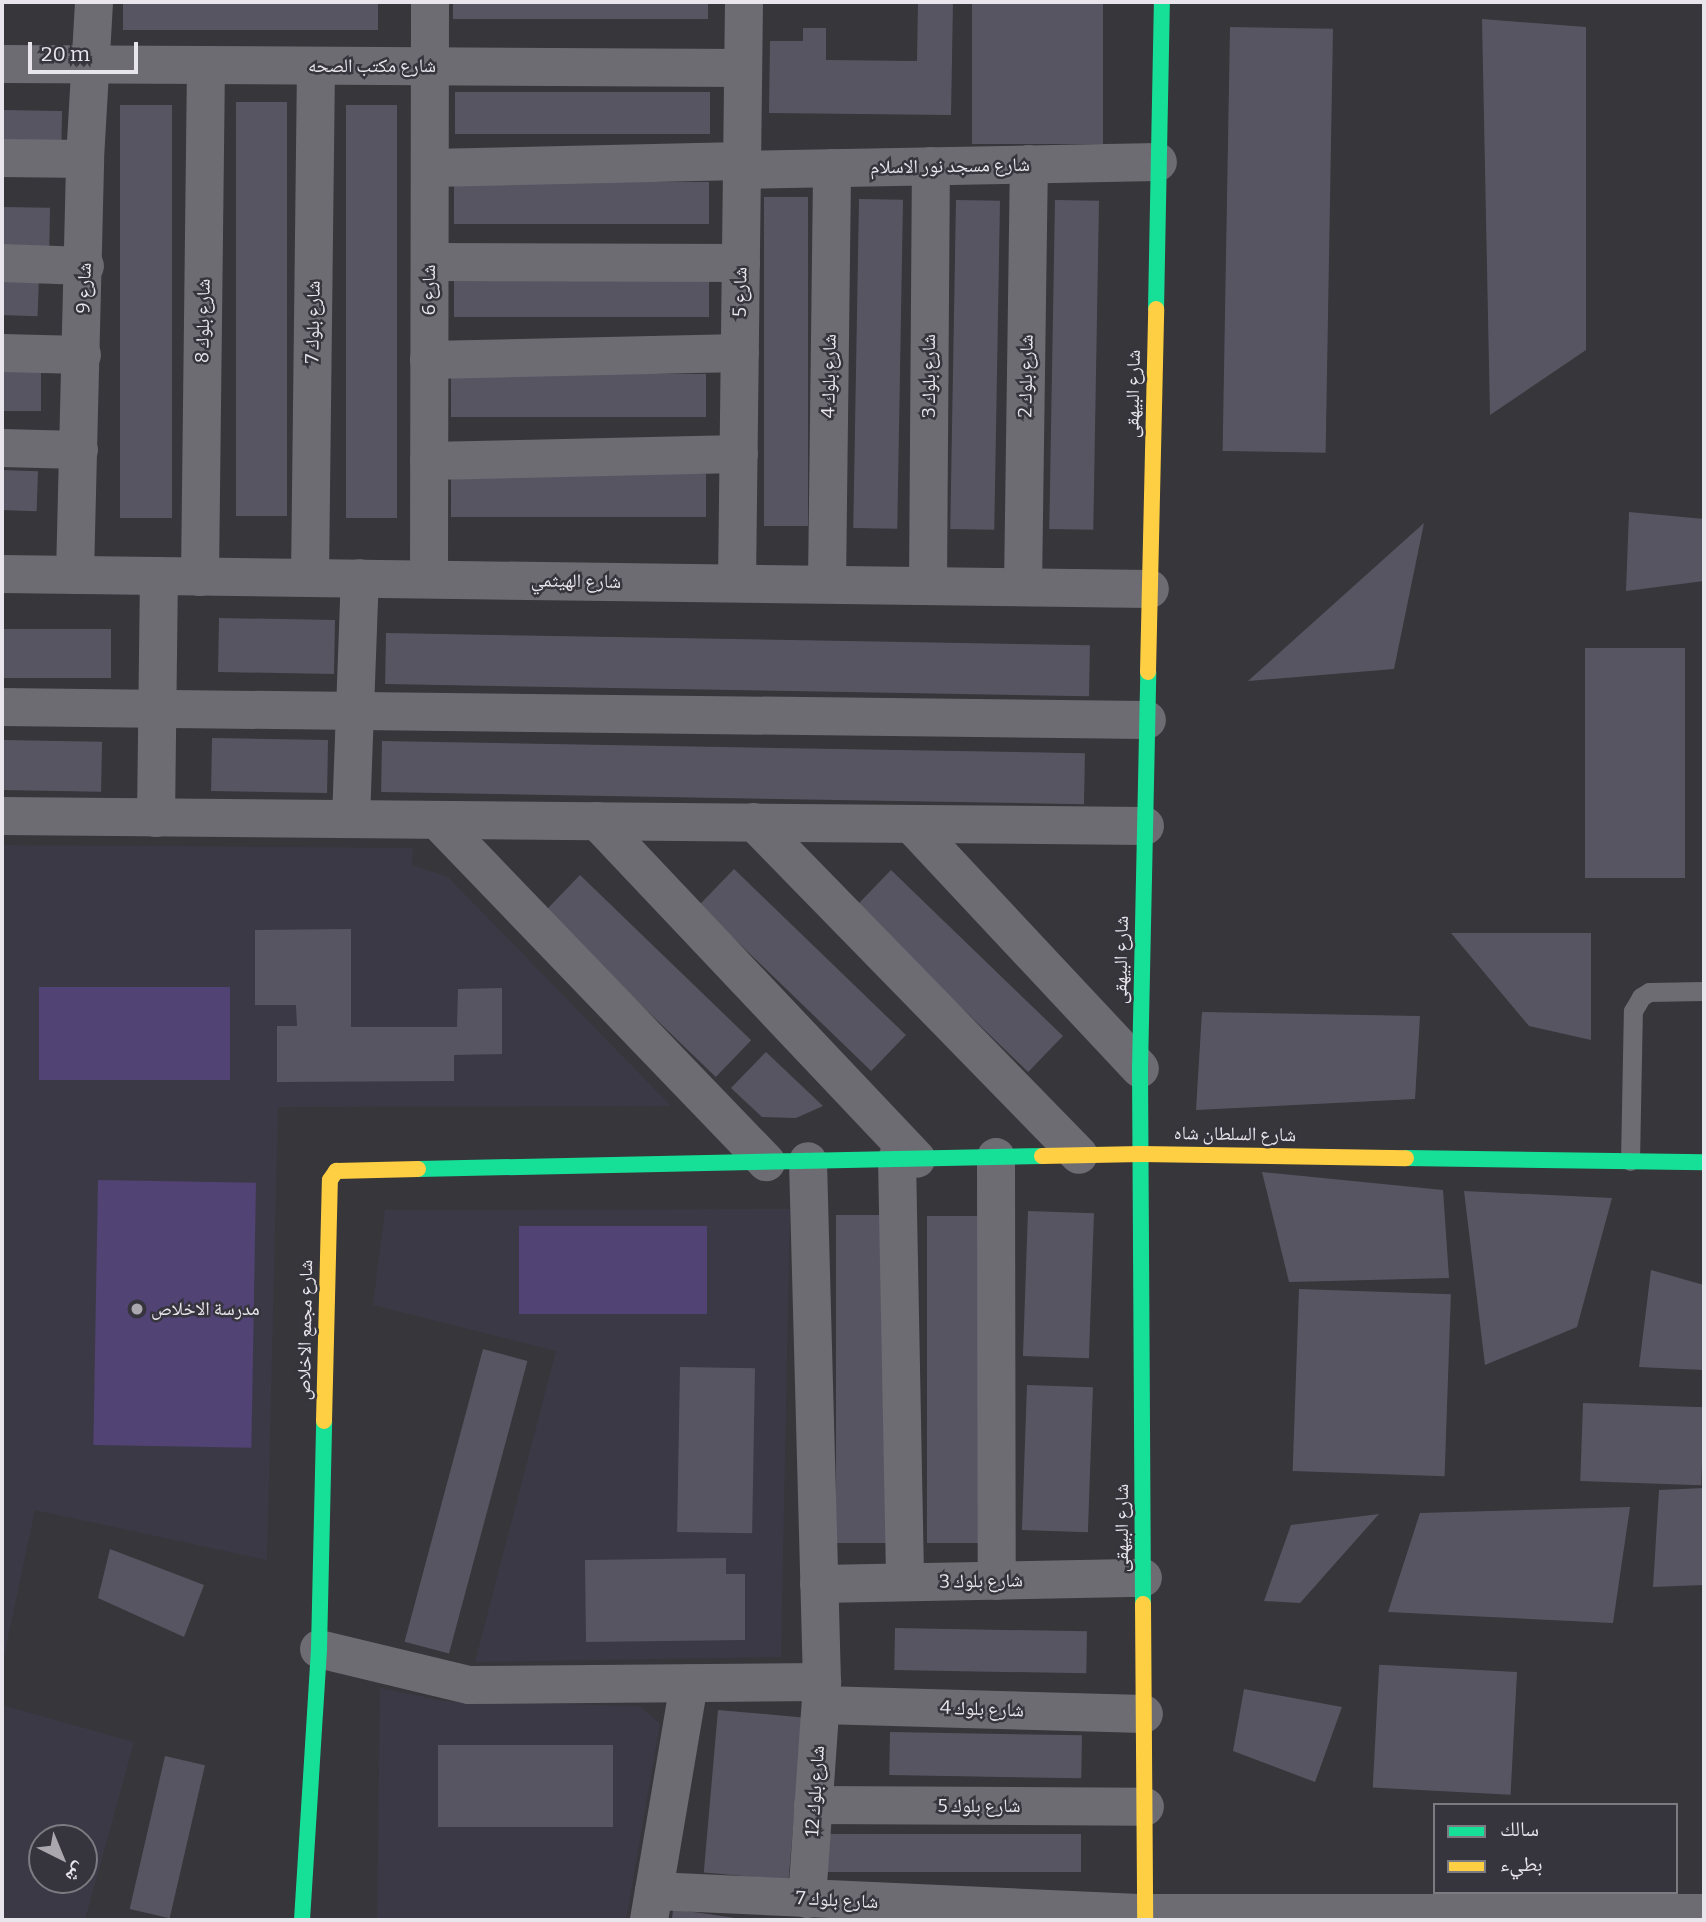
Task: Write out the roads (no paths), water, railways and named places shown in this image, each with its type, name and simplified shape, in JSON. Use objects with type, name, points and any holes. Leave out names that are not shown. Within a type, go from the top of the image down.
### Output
[{"type":"street","name":"شارع 9","points":[[75,575],[85,266],[85,159],[94,2]]},
{"type":"street","name":"شارع 6","points":[[429,579],[430,2]]},
{"type":"street","name":"شارع 5","points":[[737,583],[744,2]]},
{"type":"street","name":"شارع البيهقى","points":[[1145,1917],[1140,1069],[1161,2]]},
{"type":"street","name":"شارع مكتب الصحه","points":[[2,64],[743,68]]},
{"type":"street","name":"شارع بلوك 8","points":[[200,577],[206,66]]},
{"type":"street","name":"شارع بلوك 7","points":[[310,578],[316,66]]},
{"type":"street","points":[[2,158],[85,159]]},
{"type":"street","name":"شارع مسجد نور الاسلام","points":[[430,168],[742,165],[832,168],[1158,162]]},
{"type":"street","name":"شارع بلوك 2","points":[[1023,587],[1030,164]]},
{"type":"street","name":"شارع بلوك 3","points":[[928,586],[931,166]]},
{"type":"street","name":"شارع بلوك 4","points":[[827,584],[832,168]]},
{"type":"street","points":[[430,262],[741,263]]},
{"type":"street","points":[[2,263],[85,266]]},
{"type":"street","points":[[2,353],[82,355]]},
{"type":"street","points":[[429,360],[740,353]]},
{"type":"street","points":[[2,448],[79,450]]},
{"type":"street","points":[[429,461],[739,454]]},
{"type":"street","name":"شارع الهيثمي","points":[[2,574],[1150,589]]},
{"type":"street","points":[[156,818],[159,576]]},
{"type":"street","points":[[351,819],[360,578]]},
{"type":"street","points":[[2,707],[1147,720]]},
{"type":"street","points":[[2,816],[1145,826]]},
{"type":"street","points":[[437,820],[766,1162]]},
{"type":"street","points":[[597,821],[907,1159],[905,1582]]},
{"type":"street","points":[[754,822],[1079,1155]]},
{"type":"street","points":[[911,824],[1140,1069]]},
{"type":"street","name":"شارع السلطان شاه","points":[[766,1162],[1141,1154],[1704,1162]]},
{"type":"street","points":[[996,1157],[997,1581]]},
{"type":"street","name":"شارع بلوك 12","points":[[807,1899],[821,1693],[808,1161]]},
{"type":"street","name":"شارع مجمع الاخلاص","points":[[302,1920],[319,1649],[330,1180],[336,1171],[766,1162]]},
{"type":"street","name":"شارع بلوك 3","points":[[819,1584],[1143,1578]]},
{"type":"street","name":"شارع بلوك 4","points":[[319,1649],[470,1685],[689,1683],[1144,1714]]},
{"type":"street","points":[[652,1906],[689,1683]]},
{"type":"street","name":"شارع بلوك 5","points":[[813,1805],[1145,1807]]},
{"type":"street","name":"شارع بلوك 7","points":[[652,1906],[807,1899],[1145,1917],[1704,1913]]},
{"type":"lane","points":[[1630,1161],[1633,1011],[1641,997],[1650,992],[1704,991]]},
{"type":"place","name":"مدرسة الاخلاص","points":[[137,1309]]}]
